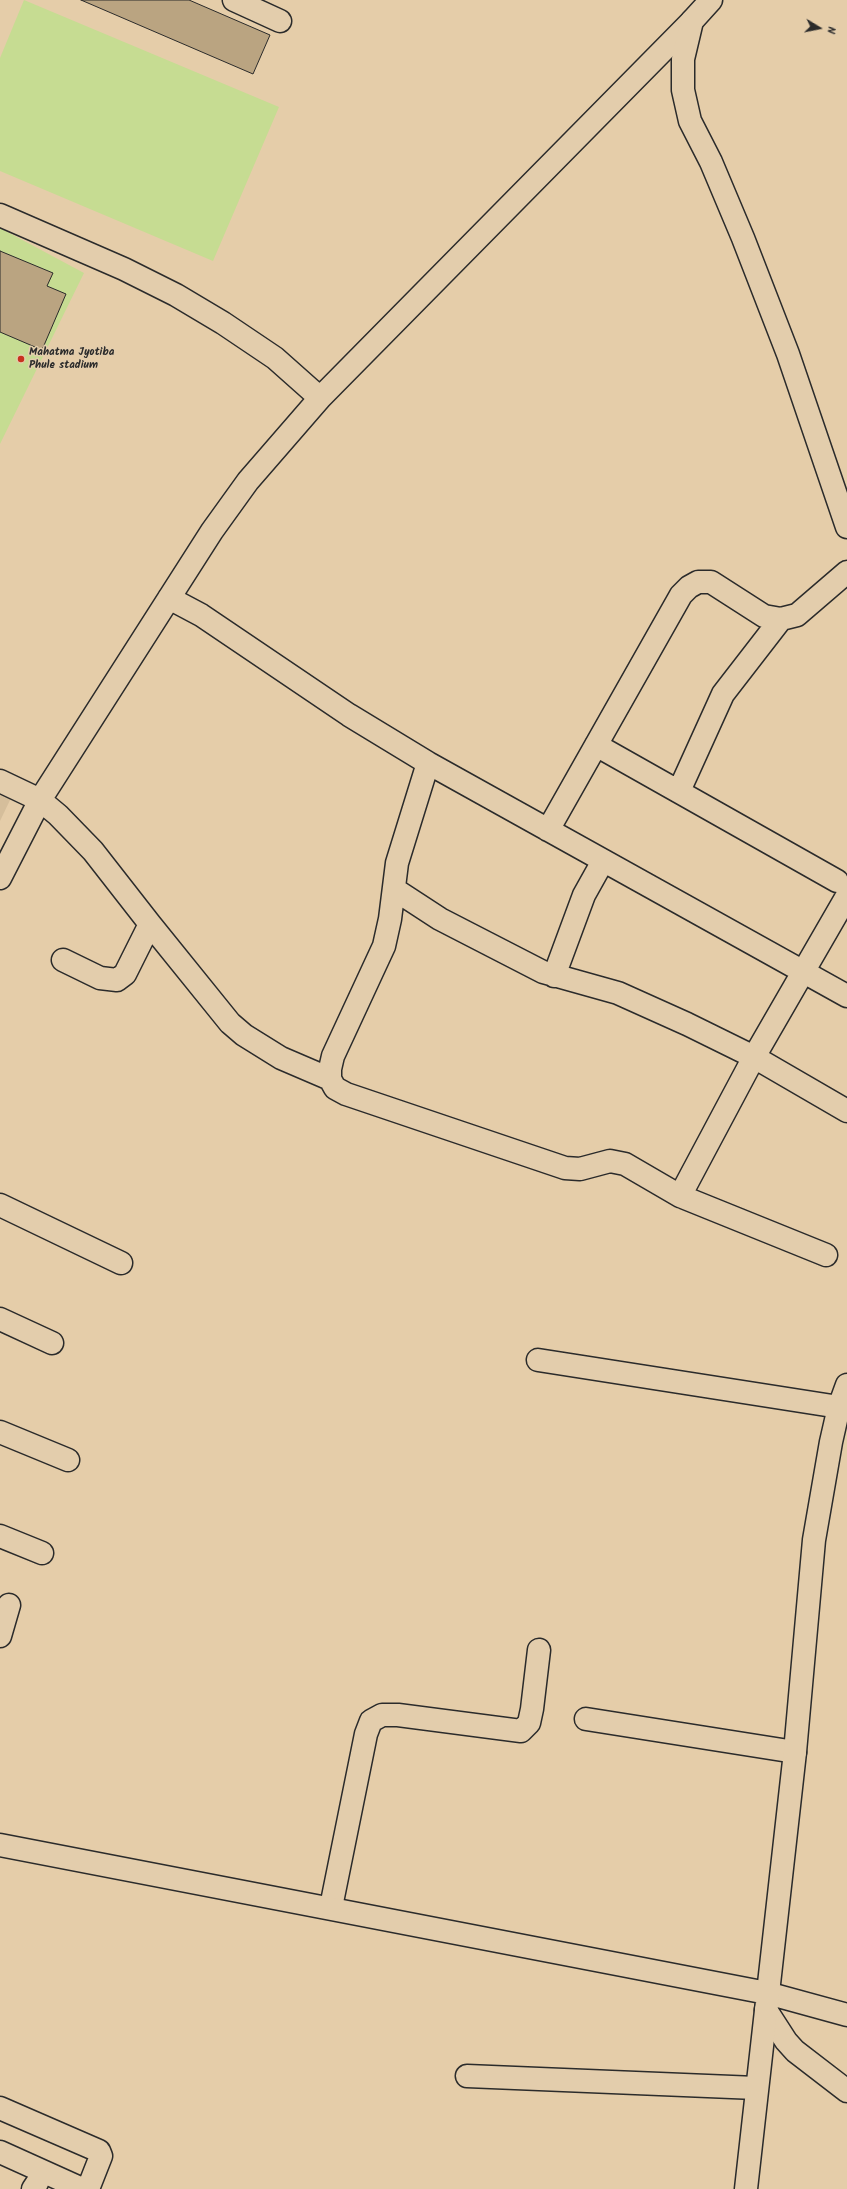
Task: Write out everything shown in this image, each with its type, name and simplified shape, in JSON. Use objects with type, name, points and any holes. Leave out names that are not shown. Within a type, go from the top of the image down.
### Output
[{"type":"street","points":[[234,0],[280,21]]},
{"type":"street","points":[[0,878],[40,800],[212,531],[248,481],[320,398],[711,0]]},
{"type":"street","points":[[692,21],[682,59],[683,90],[690,122],[711,162],[743,238],[788,354],[847,527]]},
{"type":"street","points":[[0,215],[124,269],[176,295],[223,322],[275,358],[320,398]]},
{"type":"street","points":[[548,830],[681,595],[688,587],[698,582],[711,582],[764,616],[781,619],[797,614],[847,572]]},
{"type":"street","points":[[169,598],[206,619],[342,710],[428,763],[847,996]]},
{"type":"street","points":[[679,791],[723,694],[781,619]]},
{"type":"street","points":[[596,745],[679,791],[842,888],[803,972],[754,1057],[680,1196]]},
{"type":"street","points":[[428,763],[396,863],[394,889],[384,946],[333,1056],[330,1069],[330,1078],[335,1088],[346,1094],[565,1168],[580,1169],[610,1162],[625,1164],[680,1196],[826,1255]]},
{"type":"street","points":[[0,781],[40,800],[78,835],[93,851],[230,1023],[244,1036],[281,1058],[330,1078]]},
{"type":"street","points":[[554,976],[584,895],[603,861]]},
{"type":"street","points":[[394,889],[459,929],[554,976],[618,994],[687,1024],[754,1057],[847,1111]]},
{"type":"street","points":[[63,960],[100,978],[117,980],[124,974],[150,924]]},
{"type":"street","points":[[0,1205],[121,1263]]},
{"type":"street","points":[[0,1319],[52,1343]]},
{"type":"street","points":[[538,1360],[839,1407]]},
{"type":"street","points":[[746,2189],[756,2088],[795,1752],[814,1540],[831,1442],[839,1407],[847,1385]]},
{"type":"street","points":[[0,1432],[68,1460]]},
{"type":"street","points":[[0,1536],[42,1553]]},
{"type":"street","points":[[0,1636],[9,1606]]},
{"type":"street","points":[[331,1908],[366,1734],[371,1721],[382,1714],[398,1715],[521,1731],[529,1723],[539,1650]]},
{"type":"street","points":[[586,1719],[795,1752]]},
{"type":"street","points":[[0,1845],[331,1908],[766,2002],[847,2015]]},
{"type":"street","points":[[766,2002],[786,2041],[795,2051],[847,2091]]},
{"type":"street","points":[[467,2076],[756,2088]]},
{"type":"street","points":[[0,2108],[99,2151],[101,2156],[88,2189]]},
{"type":"street","points":[[0,2152],[82,2189]]},
{"type":"shaded area","points":[[0,784],[11,798],[0,821]]},
{"type":"green space","points":[[24,0],[279,107],[213,261],[0,171],[0,58]]},
{"type":"green space","name":"Mahatma Jyotiba Phule stadium","points":[[0,228],[84,273],[0,444]]},
{"type":"building","points":[[81,0],[189,0],[270,35],[253,74]]},
{"type":"building","points":[[0,251],[53,273],[47,286],[66,294],[42,350],[0,332]]},
{"type":"place","name":"Mahatma Jyotiba Phule stadium","points":[[21,359]]}]
